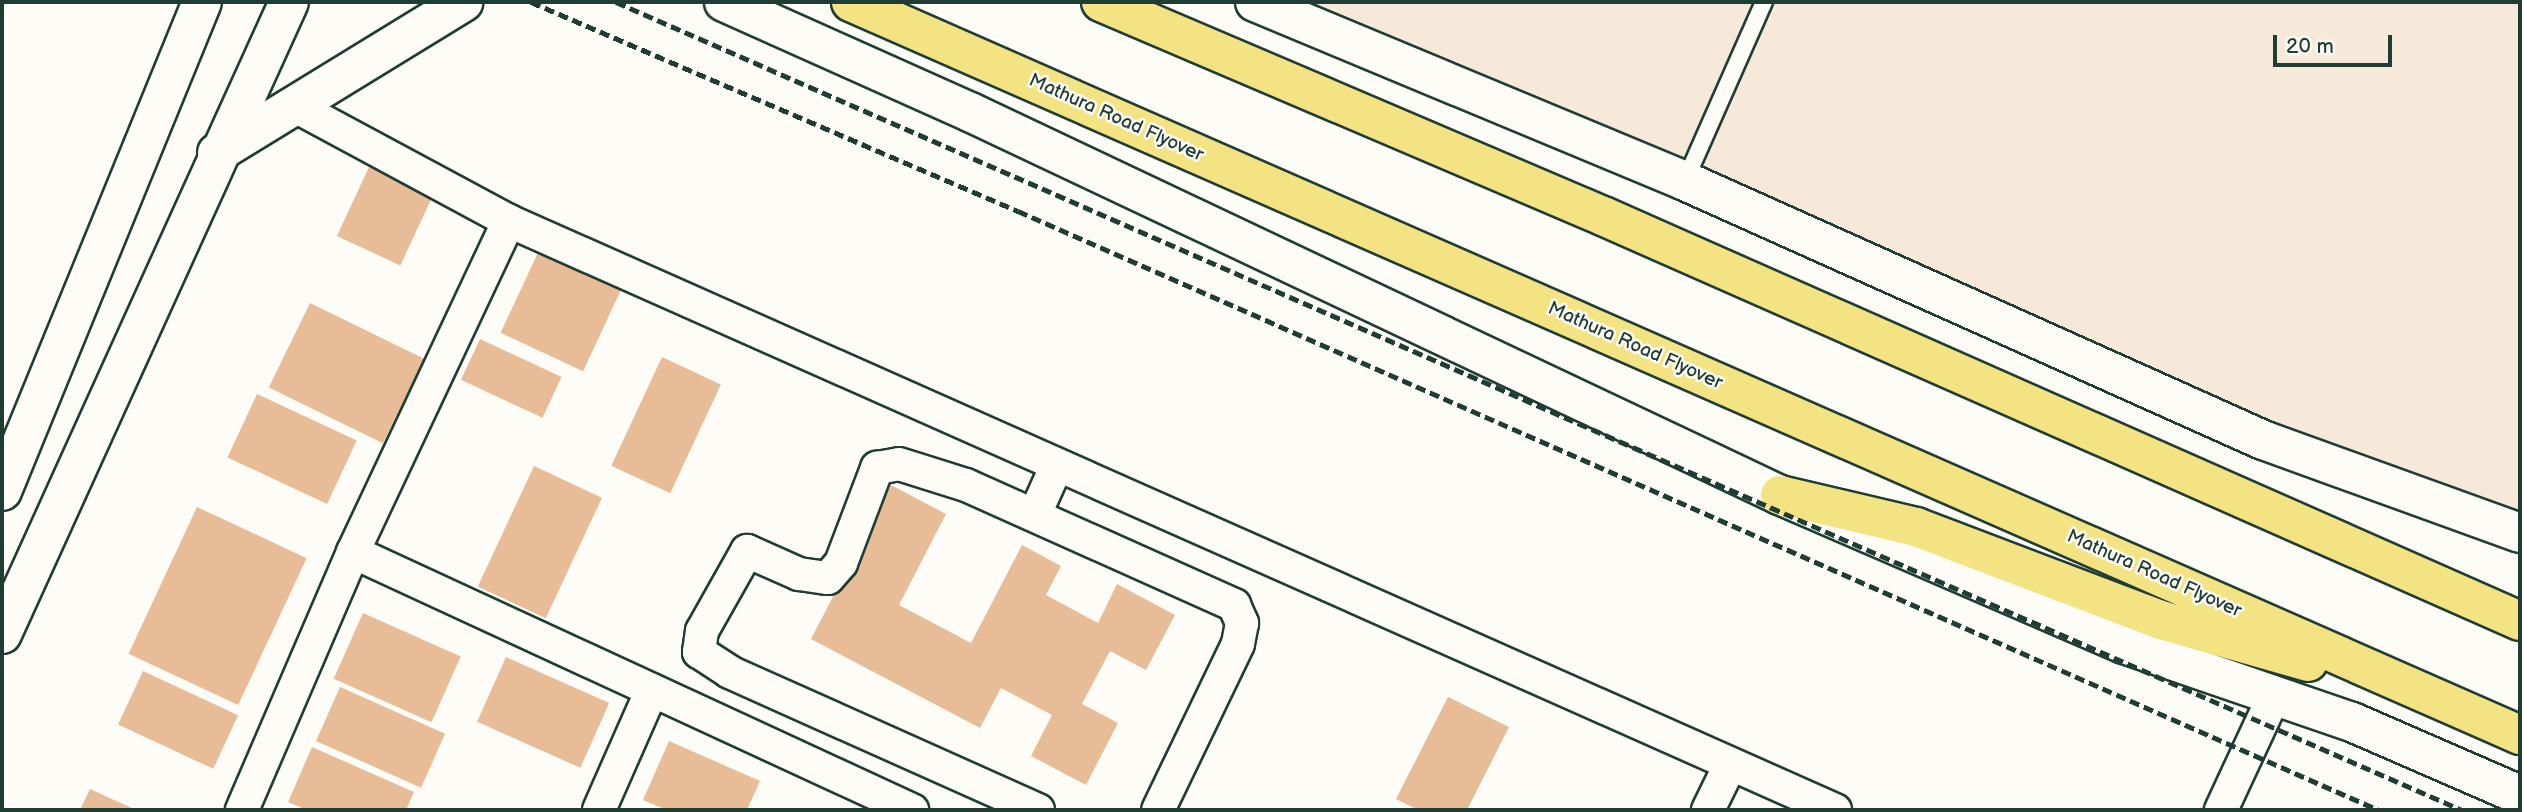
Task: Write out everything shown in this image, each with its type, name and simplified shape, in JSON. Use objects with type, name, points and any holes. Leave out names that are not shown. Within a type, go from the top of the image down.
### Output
[{"type":"highway","name":"Mathura Road Flyover","points":[[851,2],[2419,690]]},
{"type":"highway","points":[[1101,2],[1603,216],[2520,621]]},
{"type":"highway","points":[[1780,495],[1916,527],[2195,631],[2419,690],[2520,735]]},
{"type":"main road","points":[[2,491],[202,2]]},
{"type":"main road","points":[[2,634],[217,153],[289,2]]},
{"type":"main road","points":[[217,153],[463,2]]},
{"type":"main road","points":[[724,2],[970,112],[1780,495],[2124,644],[2352,722],[2520,795]]},
{"type":"main road","points":[[1255,2],[1685,181],[2263,440],[2520,533]]},
{"type":"street","points":[[295,106],[509,220],[1835,810]]},
{"type":"street","points":[[242,810],[353,552],[509,220]]},
{"type":"street","points":[[1038,810],[730,672],[699,652],[702,631],[747,551],[799,574],[828,578],[841,563],[877,468],[899,464],[1035,514],[1234,605],[1242,623],[1238,645],[1158,810]]},
{"type":"street","points":[[1035,514],[1057,465]]},
{"type":"street","points":[[353,552],[912,810]]},
{"type":"street","points":[[599,810],[652,690]]},
{"type":"street","points":[[2221,810],[2274,696]]},
{"type":"street","points":[[1708,810],[1730,765]]},
{"type":"lane","points":[[1685,181],[1763,2]]},
{"type":"shaded area","points":[[1292,2],[2520,2],[2520,545]]},
{"type":"building","points":[[369,167],[432,197],[400,265],[337,236]]},
{"type":"building","points":[[542,244],[624,282],[583,371],[501,333]]},
{"type":"building","points":[[310,303],[424,359],[383,443],[269,387]]},
{"type":"building","points":[[480,339],[562,377],[543,418],[461,380]]},
{"type":"building","points":[[662,357],[721,384],[670,493],[611,466]]},
{"type":"building","points":[[257,394],[357,440],[327,504],[227,457]]},
{"type":"building","points":[[534,466],[602,498],[546,618],[478,587]]},
{"type":"building","points":[[891,485],[946,514],[899,605],[971,643],[1022,545],[1061,566],[1046,595],[1098,623],[1117,584],[1175,615],[1146,670],[1110,651],[1082,704],[1118,723],[1086,785],[1031,756],[1052,715],[1001,688],[980,728],[811,639]]},
{"type":"building","points":[[197,507],[307,558],[238,705],[129,654]]},
{"type":"building","points":[[363,613],[461,657],[431,722],[334,679]]},
{"type":"building","points":[[506,657],[609,703],[580,768],[477,722]]},
{"type":"building","points":[[143,671],[238,715],[213,769],[118,724]]},
{"type":"building","points":[[340,687],[445,734],[421,788],[316,741]]},
{"type":"building","points":[[1448,697],[1509,727],[1467,810],[1418,810],[1396,799]]},
{"type":"building","points":[[669,741],[760,781],[747,810],[667,810],[643,800]]},
{"type":"building","points":[[312,747],[414,792],[406,810],[307,810],[288,802]]},
{"type":"building","points":[[90,789],[136,810],[80,810]]},
{"type":"railway","points":[[531,2],[1018,211],[2379,810]]},
{"type":"railway","points":[[616,2],[2462,810]]}]
